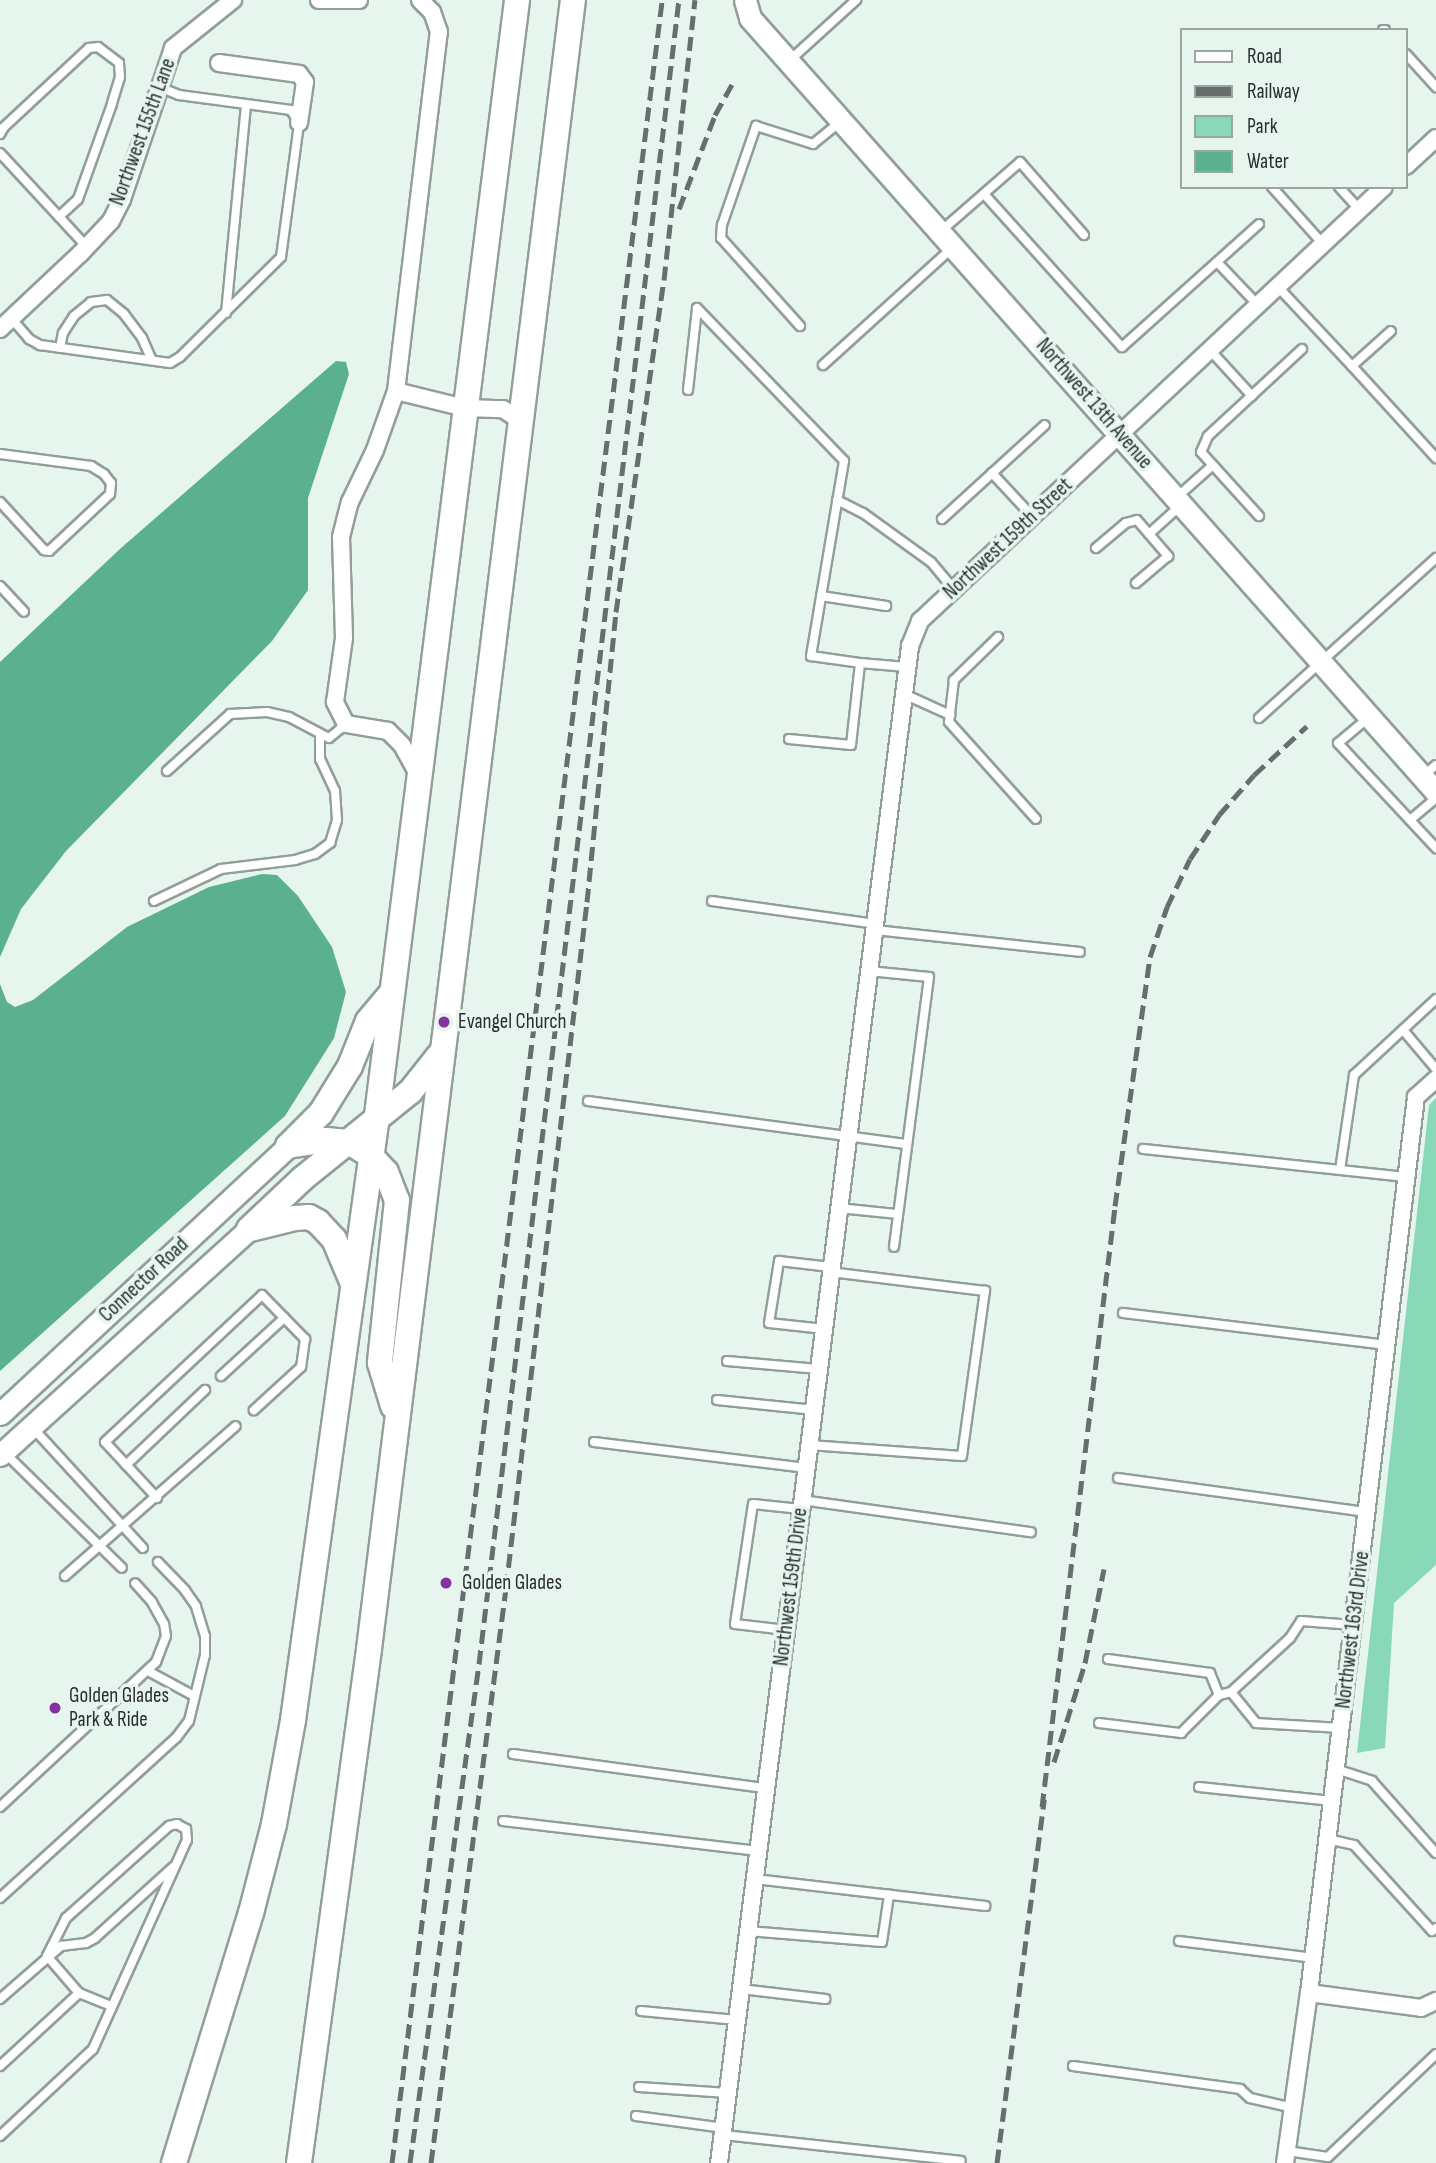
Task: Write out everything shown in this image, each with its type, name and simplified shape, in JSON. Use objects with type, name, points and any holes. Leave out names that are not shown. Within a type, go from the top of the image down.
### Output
[{"type":"main road","points":[[376,1123],[517,0]]},
{"type":"main road","points":[[299,2163],[369,1650],[573,0]]},
{"type":"main road","points":[[288,1146],[321,1113],[350,1066],[368,1021],[391,994]]},
{"type":"main road","points":[[174,2163],[251,1913],[274,1824],[310,1614],[354,1284],[360,1149],[376,1123],[410,1092],[441,1054]]},
{"type":"main road","points":[[288,1146],[326,1140],[360,1149],[386,1172],[397,1200],[380,1363],[396,1417]]},
{"type":"main road","points":[[249,1229],[302,1179],[360,1149]]},
{"type":"main road","points":[[249,1229],[295,1218],[318,1222],[334,1239],[354,1284]]},
{"type":"street","name":"Northwest 155th Lane","points":[[6,323],[111,221],[173,48],[233,0]]},
{"type":"street","points":[[319,0],[359,0]]},
{"type":"street","points":[[418,774],[402,745],[388,732],[344,718],[335,702],[344,638],[341,537],[350,502],[375,450],[397,391],[439,32],[432,12],[420,0]]},
{"type":"street","name":"Northwest 13th Avenue","points":[[747,9],[789,61],[1369,717],[1431,778]]},
{"type":"street","points":[[219,63],[299,74],[305,82],[299,122]]},
{"type":"street","points":[[1408,164],[1436,138]]},
{"type":"street","name":"Northwest 159th Street","points":[[863,1012],[910,646],[920,621],[1382,189]]},
{"type":"street","points":[[397,391],[465,408],[503,409],[521,421]]},
{"type":"street","name":"Northwest 159th Drive","points":[[719,2163],[863,1012]]},
{"type":"street","name":"Northwest 163rd Drive","points":[[1286,2157],[1314,1958],[1416,1097],[1436,1079]]},
{"type":"street","name":"Connector Road","points":[[5,1409],[288,1146]]},
{"type":"street","name":"Connector Road","points":[[1,1451],[32,1427],[249,1229]]},
{"type":"street","points":[[5,1409],[32,1427]]},
{"type":"street","points":[[1309,1993],[1422,2008],[1436,2001]]},
{"type":"lane","points":[[789,61],[856,0]]},
{"type":"lane","points":[[0,134],[4,127],[89,48],[98,47],[119,63],[120,77],[112,104],[78,199],[59,217]]},
{"type":"lane","points":[[1408,56],[1436,87]]},
{"type":"lane","points":[[6,323],[40,345],[170,363],[180,357],[281,257],[299,122],[291,110],[179,95],[158,87]]},
{"type":"lane","points":[[226,313],[246,104]]},
{"type":"lane","points":[[800,326],[722,238],[722,225],[756,125],[813,144],[843,120]]},
{"type":"lane","points":[[0,153],[87,247]]},
{"type":"lane","points":[[823,365],[948,238],[984,194],[1020,162],[1084,235]]},
{"type":"lane","points":[[1274,189],[1323,244]]},
{"type":"lane","points":[[1341,189],[1360,210]]},
{"type":"lane","points":[[984,194],[1122,347],[1259,224]]},
{"type":"lane","points":[[1217,261],[1258,305]]},
{"type":"lane","points":[[1278,287],[1436,458]]},
{"type":"lane","points":[[60,348],[63,333],[74,316],[91,302],[107,300],[124,314],[142,338],[152,360]]},
{"type":"lane","points":[[688,390],[697,308],[844,461],[811,656],[907,667]]},
{"type":"lane","points":[[1352,366],[1391,331]]},
{"type":"lane","points":[[1259,516],[1201,452],[1208,436],[1302,349]]},
{"type":"lane","points":[[1210,350],[1252,396]]},
{"type":"lane","points":[[942,519],[1045,425]]},
{"type":"lane","points":[[0,454],[91,466],[104,474],[111,483],[110,494],[49,551],[44,550],[0,502]]},
{"type":"lane","points":[[1149,534],[1213,465]]},
{"type":"lane","points":[[992,473],[1032,516]]},
{"type":"lane","points":[[837,500],[863,513],[931,562],[954,589]]},
{"type":"lane","points":[[1096,548],[1126,523],[1137,520],[1168,556],[1136,583]]},
{"type":"lane","points":[[1259,718],[1436,558]]},
{"type":"lane","points":[[0,586],[24,612]]},
{"type":"lane","points":[[821,596],[886,606]]},
{"type":"lane","points":[[998,637],[954,680],[949,722],[1036,819]]},
{"type":"lane","points":[[789,739],[851,745],[860,663]]},
{"type":"lane","points":[[904,694],[950,715]]},
{"type":"lane","points":[[167,771],[230,713],[267,712],[289,717],[329,738],[344,718]]},
{"type":"lane","points":[[1369,717],[1338,743],[1436,848]]},
{"type":"lane","points":[[154,901],[221,869],[295,860],[315,854],[330,842],[337,820],[335,791],[320,759],[320,734]]},
{"type":"lane","points":[[1410,820],[1436,798]]},
{"type":"lane","points":[[712,901],[875,927],[1080,952]]},
{"type":"lane","points":[[869,971],[929,977],[894,1247]]},
{"type":"lane","points":[[1340,1170],[1354,1075],[1436,999]]},
{"type":"lane","points":[[1403,1030],[1436,1069]]},
{"type":"lane","points":[[588,1101],[907,1143]]},
{"type":"lane","points":[[1143,1149],[1407,1177]]},
{"type":"lane","points":[[838,1208],[897,1214]]},
{"type":"lane","points":[[809,1445],[962,1456],[985,1291],[779,1261],[769,1323],[824,1329]]},
{"type":"lane","points":[[157,1498],[105,1442],[262,1295],[305,1339],[301,1367],[254,1410]]},
{"type":"lane","points":[[1123,1313],[1387,1345]]},
{"type":"lane","points":[[221,1376],[284,1318]]},
{"type":"lane","points":[[727,1360],[819,1369]]},
{"type":"lane","points":[[126,1465],[205,1390]]},
{"type":"lane","points":[[717,1400],[814,1410]]},
{"type":"lane","points":[[65,1576],[236,1426]]},
{"type":"lane","points":[[32,1427],[144,1548]]},
{"type":"lane","points":[[594,1442],[806,1468]]},
{"type":"lane","points":[[1,1451],[122,1568]]},
{"type":"lane","points":[[1118,1478],[1367,1512]]},
{"type":"lane","points":[[786,1630],[735,1623],[753,1504],[802,1505],[1031,1532]]},
{"type":"lane","points":[[0,1898],[176,1738],[189,1721],[205,1655],[201,1621],[185,1590],[158,1562]]},
{"type":"lane","points":[[0,1807],[148,1671],[162,1650],[166,1636],[160,1613],[135,1583]]},
{"type":"lane","points":[[1099,1723],[1181,1734],[1219,1695],[1231,1692],[1290,1638],[1301,1621],[1353,1625]]},
{"type":"lane","points":[[1108,1659],[1210,1673],[1219,1695]]},
{"type":"lane","points":[[148,1671],[194,1696]]},
{"type":"lane","points":[[1231,1692],[1256,1723],[1341,1728]]},
{"type":"lane","points":[[513,1754],[766,1788]]},
{"type":"lane","points":[[1336,1769],[1372,1781],[1436,1853]]},
{"type":"lane","points":[[1199,1787],[1332,1801]]},
{"type":"lane","points":[[503,1822],[758,1851]]},
{"type":"lane","points":[[0,2136],[93,2049],[187,1840],[186,1829],[177,1824],[161,1832],[66,1918],[47,1956]]},
{"type":"lane","points":[[1328,1839],[1354,1845],[1432,1931],[1436,1927]]},
{"type":"lane","points":[[0,1999],[61,1946],[86,1943],[96,1938],[175,1865]]},
{"type":"lane","points":[[755,1879],[985,1906]]},
{"type":"lane","points":[[748,1930],[882,1942],[889,1895]]},
{"type":"lane","points":[[1179,1941],[1314,1958]]},
{"type":"lane","points":[[47,1956],[79,1993],[112,2006]]},
{"type":"lane","points":[[741,1989],[825,1999]]},
{"type":"lane","points":[[0,2066],[79,1993]]},
{"type":"lane","points":[[640,2011],[737,2021]]},
{"type":"lane","points":[[1286,2157],[1328,2157],[1436,2054]]},
{"type":"lane","points":[[1073,2066],[1240,2089],[1250,2098],[1293,2108]]},
{"type":"lane","points":[[639,2087],[728,2093]]},
{"type":"lane","points":[[636,2116],[723,2132],[961,2161]]},
{"type":"green space","points":[[1436,1098],[1436,1565],[1394,1603],[1385,1748],[1357,1753],[1429,1105]]},
{"type":"water","points":[[336,361],[346,362],[349,374],[308,498],[308,590],[272,641],[66,851],[21,909],[0,957],[0,662],[121,548]]},
{"type":"water","points":[[262,874],[277,875],[298,896],[332,947],[346,992],[334,1038],[285,1116],[0,1371],[0,984],[7,1002],[15,1007],[33,1000],[127,927],[209,887]]},
{"type":"railway","points":[[392,2163],[662,0]]},
{"type":"railway","points":[[410,2163],[479,1664],[679,0]]},
{"type":"railway","points":[[431,2163],[506,1588],[587,902],[616,612],[664,280],[695,0]]},
{"type":"railway","points":[[679,209],[715,115],[734,81]]},
{"type":"railway","points":[[1042,1807],[1115,1206],[1150,957],[1167,907],[1190,859],[1219,815],[1254,775],[1307,726]]},
{"type":"railway","points":[[1054,1762],[1085,1663],[1104,1569]]},
{"type":"railway","points":[[997,2163],[1044,1799]]},
{"type":"place","name":"Evangel Church","points":[[444,1022]]},
{"type":"place","name":"Golden Glades","points":[[446,1583]]},
{"type":"place","name":"Golden Glades Park & Ride","points":[[55,1708]]}]
